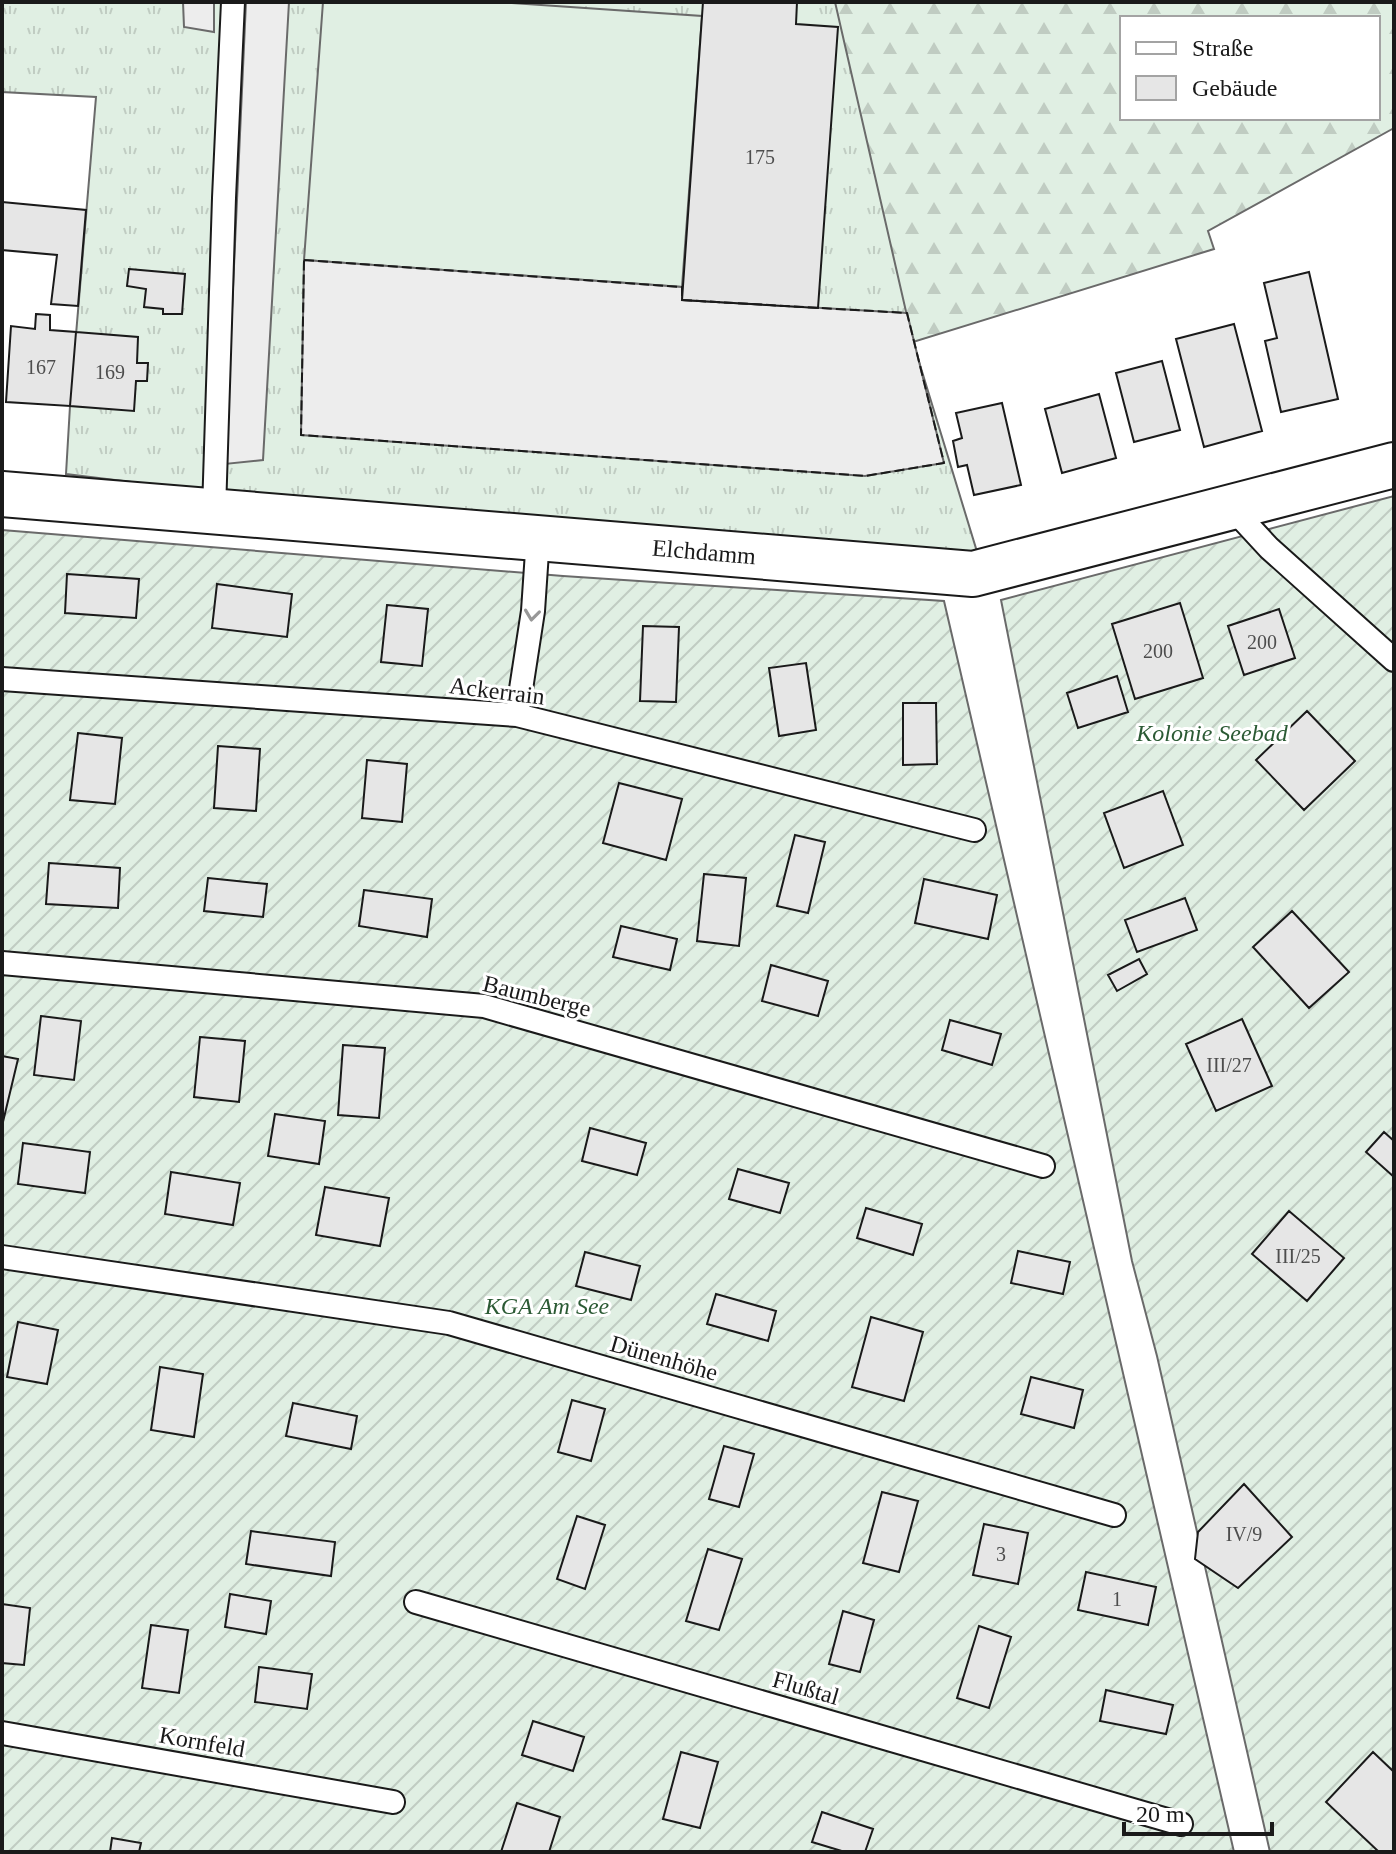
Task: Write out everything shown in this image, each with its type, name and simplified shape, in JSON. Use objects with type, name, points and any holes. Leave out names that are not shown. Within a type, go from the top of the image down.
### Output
[{"type":"street","name":"Elchdamm","points":[[2,494],[973,574],[1394,465]]},
{"type":"lane","points":[[214,511],[233,2]]},
{"type":"lane","points":[[1232,508],[1269,548],[1394,660]]},
{"type":"lane","points":[[517,715],[533,611],[538,537]]},
{"type":"lane","name":"Ackerrain","points":[[2,679],[517,715],[974,830]]},
{"type":"lane","name":"Baumberge","points":[[2,963],[484,1006],[1043,1166]]},
{"type":"lane","name":"Dünenhöhe","points":[[2,1257],[449,1323],[1114,1515]]},
{"type":"lane","name":"Flußtal","points":[[416,1602],[1181,1824]]},
{"type":"lane","name":"Kornfeld","points":[[2,1733],[393,1802]]},
{"type":"green space","points":[[2,2],[841,2],[913,342],[978,555],[213,492],[66,474],[96,97],[2,92]]},
{"type":"green space","points":[[323,2],[498,2],[702,16],[682,287],[304,260]]},
{"type":"green space","points":[[835,2],[1394,2],[1394,128],[1208,231],[1214,249],[913,342]]},
{"type":"green space","name":"Kolonie Seebad","points":[[1394,496],[1394,1852],[1270,1852],[1157,1356],[1132,1261],[1001,600]]},
{"type":"green space","name":"KGA Am See","points":[[2,530],[563,576],[944,601],[1234,1852],[2,1852]]},
{"type":"shaded area","points":[[183,2],[214,2],[214,32],[184,27]]},
{"type":"shaded area","points":[[246,2],[289,2],[263,460],[225,464]]},
{"type":"shaded area","points":[[304,260],[682,287],[682,300],[907,313],[944,463],[865,476],[301,435]]},
{"type":"building","points":[[703,2],[797,2],[796,24],[838,27],[818,308],[682,300]]},
{"type":"building","points":[[2,202],[86,210],[78,306],[51,304],[57,255],[2,250]]},
{"type":"building","points":[[129,269],[185,274],[182,314],[163,314],[163,309],[144,307],[146,289],[127,286]]},
{"type":"building","points":[[1309,272],[1338,399],[1281,412],[1265,341],[1277,338],[1264,283]]},
{"type":"building","points":[[36,314],[50,315],[50,330],[76,332],[70,406],[6,402],[11,326],[35,329]]},
{"type":"building","points":[[1234,324],[1262,431],[1204,447],[1176,339]]},
{"type":"building","points":[[76,332],[138,337],[137,363],[148,363],[147,381],[136,381],[134,411],[70,406]]},
{"type":"building","points":[[1162,361],[1180,430],[1134,442],[1116,373]]},
{"type":"building","points":[[1099,394],[1116,458],[1062,473],[1045,409]]},
{"type":"building","points":[[1002,403],[1021,485],[974,495],[967,465],[958,467],[953,441],[962,438],[956,413]]},
{"type":"building","points":[[67,574],[139,579],[136,618],[65,613]]},
{"type":"building","points":[[217,584],[292,594],[287,637],[212,628]]},
{"type":"building","points":[[1180,603],[1203,678],[1135,699],[1112,624]]},
{"type":"building","points":[[387,605],[428,609],[422,666],[381,662]]},
{"type":"building","points":[[1279,609],[1295,658],[1244,675],[1228,626]]},
{"type":"building","points":[[643,626],[679,627],[676,702],[640,701]]},
{"type":"building","points":[[806,663],[816,730],[779,736],[769,668]]},
{"type":"building","points":[[1117,676],[1128,712],[1078,728],[1067,693]]},
{"type":"building","points":[[903,703],[936,703],[937,764],[903,765]]},
{"type":"building","points":[[1307,711],[1355,761],[1304,810],[1256,760]]},
{"type":"building","points":[[78,733],[122,738],[115,804],[70,800]]},
{"type":"building","points":[[218,746],[260,749],[256,811],[214,808]]},
{"type":"building","points":[[367,760],[407,764],[402,822],[362,818]]},
{"type":"building","points":[[619,783],[682,799],[666,860],[603,843]]},
{"type":"building","points":[[1163,791],[1183,845],[1124,868],[1104,813]]},
{"type":"building","points":[[795,835],[825,842],[808,913],[777,906]]},
{"type":"building","points":[[49,863],[120,868],[118,908],[46,904]]},
{"type":"building","points":[[704,874],[746,878],[739,946],[697,941]]},
{"type":"building","points":[[208,878],[267,884],[263,917],[204,911]]},
{"type":"building","points":[[924,879],[997,895],[988,939],[915,923]]},
{"type":"building","points":[[364,890],[432,899],[427,937],[359,926]]},
{"type":"building","points":[[1185,898],[1197,930],[1137,952],[1125,920]]},
{"type":"building","points":[[1292,911],[1349,972],[1309,1008],[1253,947]]},
{"type":"building","points":[[621,926],[677,939],[670,970],[613,957]]},
{"type":"building","points":[[1139,959],[1147,974],[1117,991],[1108,975]]},
{"type":"building","points":[[771,965],[828,981],[818,1016],[762,1001]]},
{"type":"building","points":[[41,1016],[81,1021],[74,1080],[34,1075]]},
{"type":"building","points":[[1242,1019],[1272,1086],[1216,1111],[1186,1044]]},
{"type":"building","points":[[950,1020],[1001,1034],[992,1065],[942,1050]]},
{"type":"building","points":[[200,1037],[245,1041],[239,1102],[194,1097]]},
{"type":"building","points":[[343,1045],[385,1048],[379,1118],[338,1115]]},
{"type":"building","points":[[2,1056],[18,1059],[2,1126]]},
{"type":"building","points":[[275,1114],[325,1121],[319,1164],[268,1156]]},
{"type":"building","points":[[590,1128],[646,1143],[637,1175],[582,1161]]},
{"type":"building","points":[[1384,1132],[1394,1141],[1394,1177],[1366,1152]]},
{"type":"building","points":[[23,1143],[90,1152],[85,1193],[18,1184]]},
{"type":"building","points":[[738,1169],[789,1183],[780,1213],[729,1199]]},
{"type":"building","points":[[171,1172],[240,1183],[233,1225],[165,1214]]},
{"type":"building","points":[[325,1187],[389,1198],[380,1246],[316,1235]]},
{"type":"building","points":[[866,1208],[922,1224],[913,1255],[857,1238]]},
{"type":"building","points":[[1289,1211],[1344,1258],[1307,1301],[1252,1254]]},
{"type":"building","points":[[1018,1251],[1070,1262],[1063,1294],[1011,1283]]},
{"type":"building","points":[[585,1252],[640,1266],[631,1300],[576,1286]]},
{"type":"building","points":[[716,1294],[776,1311],[768,1341],[707,1324]]},
{"type":"building","points":[[871,1317],[923,1332],[904,1401],[852,1387]]},
{"type":"building","points":[[18,1322],[58,1330],[47,1384],[7,1377]]},
{"type":"building","points":[[160,1367],[203,1374],[194,1437],[151,1430]]},
{"type":"building","points":[[1031,1377],[1083,1390],[1074,1428],[1021,1414]]},
{"type":"building","points":[[572,1400],[605,1409],[591,1461],[558,1452]]},
{"type":"building","points":[[293,1403],[357,1416],[351,1449],[286,1436]]},
{"type":"building","points":[[724,1446],[754,1454],[739,1507],[709,1499]]},
{"type":"building","points":[[1244,1484],[1292,1537],[1238,1588],[1195,1559],[1198,1532]]},
{"type":"building","points":[[882,1492],[918,1501],[899,1572],[863,1563]]},
{"type":"building","points":[[577,1516],[605,1525],[585,1589],[557,1579]]},
{"type":"building","points":[[984,1524],[1028,1533],[1018,1584],[973,1575]]},
{"type":"building","points":[[251,1531],[335,1542],[331,1576],[246,1564]]},
{"type":"building","points":[[708,1549],[742,1559],[719,1630],[686,1621]]},
{"type":"building","points":[[1086,1572],[1156,1587],[1148,1625],[1078,1610]]},
{"type":"building","points":[[230,1594],[271,1601],[266,1634],[225,1627]]},
{"type":"building","points":[[2,1604],[30,1608],[24,1665],[2,1663]]},
{"type":"building","points":[[843,1611],[874,1620],[860,1672],[829,1664]]},
{"type":"building","points":[[151,1625],[188,1630],[179,1693],[142,1688]]},
{"type":"building","points":[[979,1626],[1011,1637],[989,1708],[957,1698]]},
{"type":"building","points":[[259,1667],[312,1674],[307,1709],[255,1702]]},
{"type":"building","points":[[1106,1690],[1173,1705],[1166,1734],[1100,1721]]},
{"type":"building","points":[[533,1721],[584,1737],[573,1771],[522,1755]]},
{"type":"building","points":[[681,1752],[718,1762],[700,1828],[663,1819]]},
{"type":"building","points":[[1373,1752],[1394,1772],[1394,1852],[1379,1852],[1326,1802]]},
{"type":"building","points":[[517,1803],[560,1817],[549,1852],[501,1852]]},
{"type":"building","points":[[822,1812],[873,1829],[865,1852],[845,1852],[812,1842]]},
{"type":"building","points":[[112,1838],[141,1843],[139,1852],[110,1852]]},
{"type":"fence","points":[[304,260],[682,287],[682,300],[907,313],[944,463],[865,476],[301,435],[304,260]]}]
